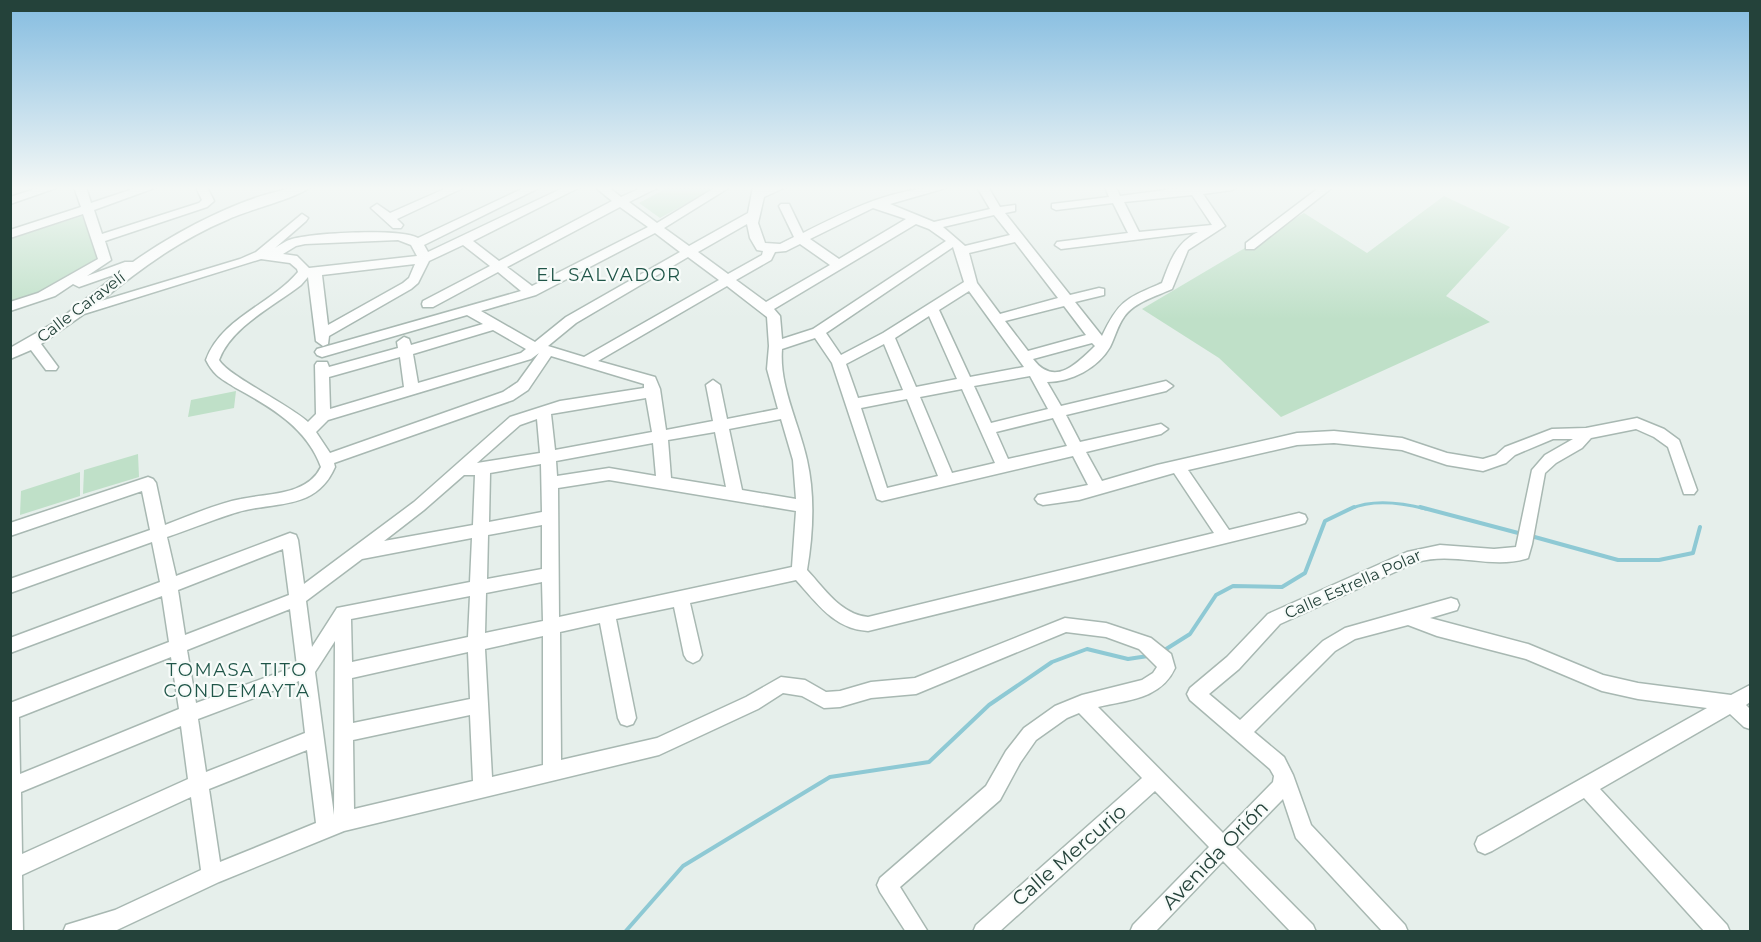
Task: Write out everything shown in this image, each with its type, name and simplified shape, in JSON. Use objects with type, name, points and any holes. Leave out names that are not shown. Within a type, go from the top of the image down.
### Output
[{"type":"street","points":[[40,297],[105,260],[95,231]]},
{"type":"street","points":[[98,239],[123,231]]},
{"type":"street","points":[[10,307],[149,257],[190,231]]},
{"type":"street","points":[[266,255],[289,231]]},
{"type":"street","points":[[404,231],[414,240],[424,259]]},
{"type":"street","points":[[74,314],[266,255],[292,243],[305,240],[414,240],[435,231]]},
{"type":"street","points":[[10,586],[240,505],[282,500],[306,490],[323,478],[328,467],[325,453],[309,430],[246,386],[217,371],[213,360],[222,339],[291,289],[309,273],[424,259],[483,231]]},
{"type":"street","points":[[428,304],[566,231]]},
{"type":"street","points":[[322,352],[444,319],[531,292],[650,231]]},
{"type":"street","points":[[660,231],[692,252],[766,308],[773,316],[776,346],[774,369],[800,460],[804,506],[799,572],[843,618],[855,625],[868,624],[1299,519]]},
{"type":"street","points":[[326,460],[508,396],[523,386],[543,349],[571,320],[727,231]]},
{"type":"street","points":[[753,231],[754,237],[761,247],[770,249],[782,248],[814,231]]},
{"type":"street","points":[[796,231],[800,238],[839,265]]},
{"type":"street","points":[[766,308],[896,231]]},
{"type":"street","points":[[939,231],[958,246],[970,284],[1034,370],[1098,489]]},
{"type":"street","points":[[1013,231],[1100,342]]},
{"type":"street","points":[[1134,231],[1136,235]]},
{"type":"street","points":[[1061,245],[1173,231]]},
{"type":"street","points":[[853,404],[1034,370],[1046,377],[1061,377],[1078,370],[1119,313],[1137,299],[1168,286],[1180,251],[1188,241],[1209,231]]},
{"type":"street","points":[[1250,246],[1270,231]]},
{"type":"street","points":[[776,346],[818,332],[958,246],[1018,237]]},
{"type":"street","points":[[464,240],[531,292]]},
{"type":"street","points":[[584,363],[767,257],[770,249]]},
{"type":"street","points":[[266,255],[299,262],[309,273],[323,334],[323,416]]},
{"type":"street","name":"Calle Caravelí","points":[[10,354],[33,343],[149,257]]},
{"type":"street","points":[[323,334],[407,286],[414,280],[424,259]]},
{"type":"street","points":[[839,362],[888,336],[970,284]]},
{"type":"street","points":[[407,286],[444,319]]},
{"type":"street","points":[[996,319],[1099,292]]},
{"type":"street","points":[[932,308],[1004,467]]},
{"type":"street","points":[[471,311],[543,349],[650,381],[660,435],[664,483]]},
{"type":"street","points":[[322,374],[484,329],[494,324]]},
{"type":"street","points":[[402,330],[412,390]]},
{"type":"street","points":[[818,332],[839,362],[882,495],[1161,429]]},
{"type":"street","points":[[888,336],[910,395],[947,480]]},
{"type":"street","points":[[1024,357],[1100,342]]},
{"type":"street","points":[[33,343],[51,367]]},
{"type":"street","points":[[309,430],[323,416],[543,349]]},
{"type":"street","points":[[713,384],[723,424],[735,495]]},
{"type":"street","points":[[987,429],[1166,386]]},
{"type":"street","points":[[13,932],[10,713],[296,600],[360,552],[461,469],[514,421],[544,411],[647,393],[653,389]]},
{"type":"street","points":[[544,411],[550,483],[552,771]]},
{"type":"street","points":[[461,469],[483,469],[786,413]]},
{"type":"street","points":[[1043,500],[1098,489],[1268,444],[1317,437],[1402,444],[1447,459],[1483,465],[1501,459],[1510,451],[1552,434],[1586,433],[1637,423],[1659,433],[1674,444],[1689,490]]},
{"type":"street","name":"Calle Estrella Polar","points":[[1241,732],[1196,694],[1233,663],[1274,620],[1426,551],[1445,550],[1506,557],[1522,553],[1528,536],[1536,473],[1556,453],[1583,440],[1586,433]]},
{"type":"street","points":[[1178,466],[1225,537]]},
{"type":"street","points":[[483,469],[476,645],[483,789]]},
{"type":"street","points":[[550,483],[609,474],[804,506]]},
{"type":"street","points":[[10,530],[148,483],[161,534],[212,875]]},
{"type":"street","points":[[360,552],[550,518]]},
{"type":"street","points":[[10,646],[290,540],[296,600],[307,670],[313,739],[335,825]]},
{"type":"street","points":[[343,672],[476,645],[799,572]]},
{"type":"street","points":[[11,787],[188,714],[307,670],[343,613],[550,574]]},
{"type":"street","points":[[680,598],[693,655]]},
{"type":"street","points":[[1398,932],[1303,831],[1284,775],[1277,764],[1241,732],[1329,646],[1351,633],[1451,605]]},
{"type":"street","points":[[335,825],[344,733],[343,613]]},
{"type":"street","points":[[607,614],[627,718]]},
{"type":"street","points":[[1408,617],[1437,629],[1528,652],[1602,683],[1638,691],[1732,703],[1750,721]]},
{"type":"street","points":[[73,932],[117,920],[212,875],[335,825],[659,747],[752,703],[781,685],[805,688],[824,700],[840,699],[872,690],[916,686],[941,678],[1065,626],[1106,630],[1145,643],[1165,660],[1166,668],[1159,679],[1146,687],[1082,703],[1061,712],[1030,734],[1013,757],[993,793],[887,885],[918,932]]},
{"type":"street","points":[[1485,844],[1750,693]]},
{"type":"street","points":[[1082,703],[1225,846],[1306,932]]},
{"type":"street","points":[[344,733],[479,705]]},
{"type":"street","points":[[12,868],[198,784],[313,739]]},
{"type":"street","name":"Avenida Orión","points":[[1140,932],[1281,788],[1284,775]]},
{"type":"street","name":"Calle Mercurio","points":[[982,932],[1156,778]]},
{"type":"street","points":[[1586,787],[1720,932]]},
{"type":"green space","points":[[35,231],[88,231],[100,261],[40,294],[11,304],[10,239]]},
{"type":"green space","points":[[1274,231],[1332,231],[1367,253],[1397,231],[1506,231],[1446,296],[1490,322],[1281,417],[1219,358],[1142,309]]},
{"type":"green space","points":[[236,391],[234,408],[188,417],[191,400]]},
{"type":"green space","points":[[138,454],[139,477],[83,494],[84,470]]},
{"type":"green space","points":[[80,472],[80,496],[20,515],[21,491]]},
{"type":"waterway","points":[[1350,509],[1378,503],[1426,509]]},
{"type":"waterway","points":[[1163,651],[1190,634],[1216,595],[1233,586],[1282,587],[1305,573],[1325,521],[1354,507]]},
{"type":"waterway","points":[[1420,507],[1522,534]]},
{"type":"waterway","points":[[1531,536],[1618,560],[1659,560],[1693,553],[1700,527]]},
{"type":"waterway","points":[[625,932],[683,866],[830,777],[929,762],[989,705],[1052,662],[1087,649],[1128,659],[1148,656]]},
{"type":"district","name":"EL SALVADOR","points":[[609,275]]},
{"type":"district","name":"TOMASA TITO CONDEMAYTA","points":[[237,680]]}]
